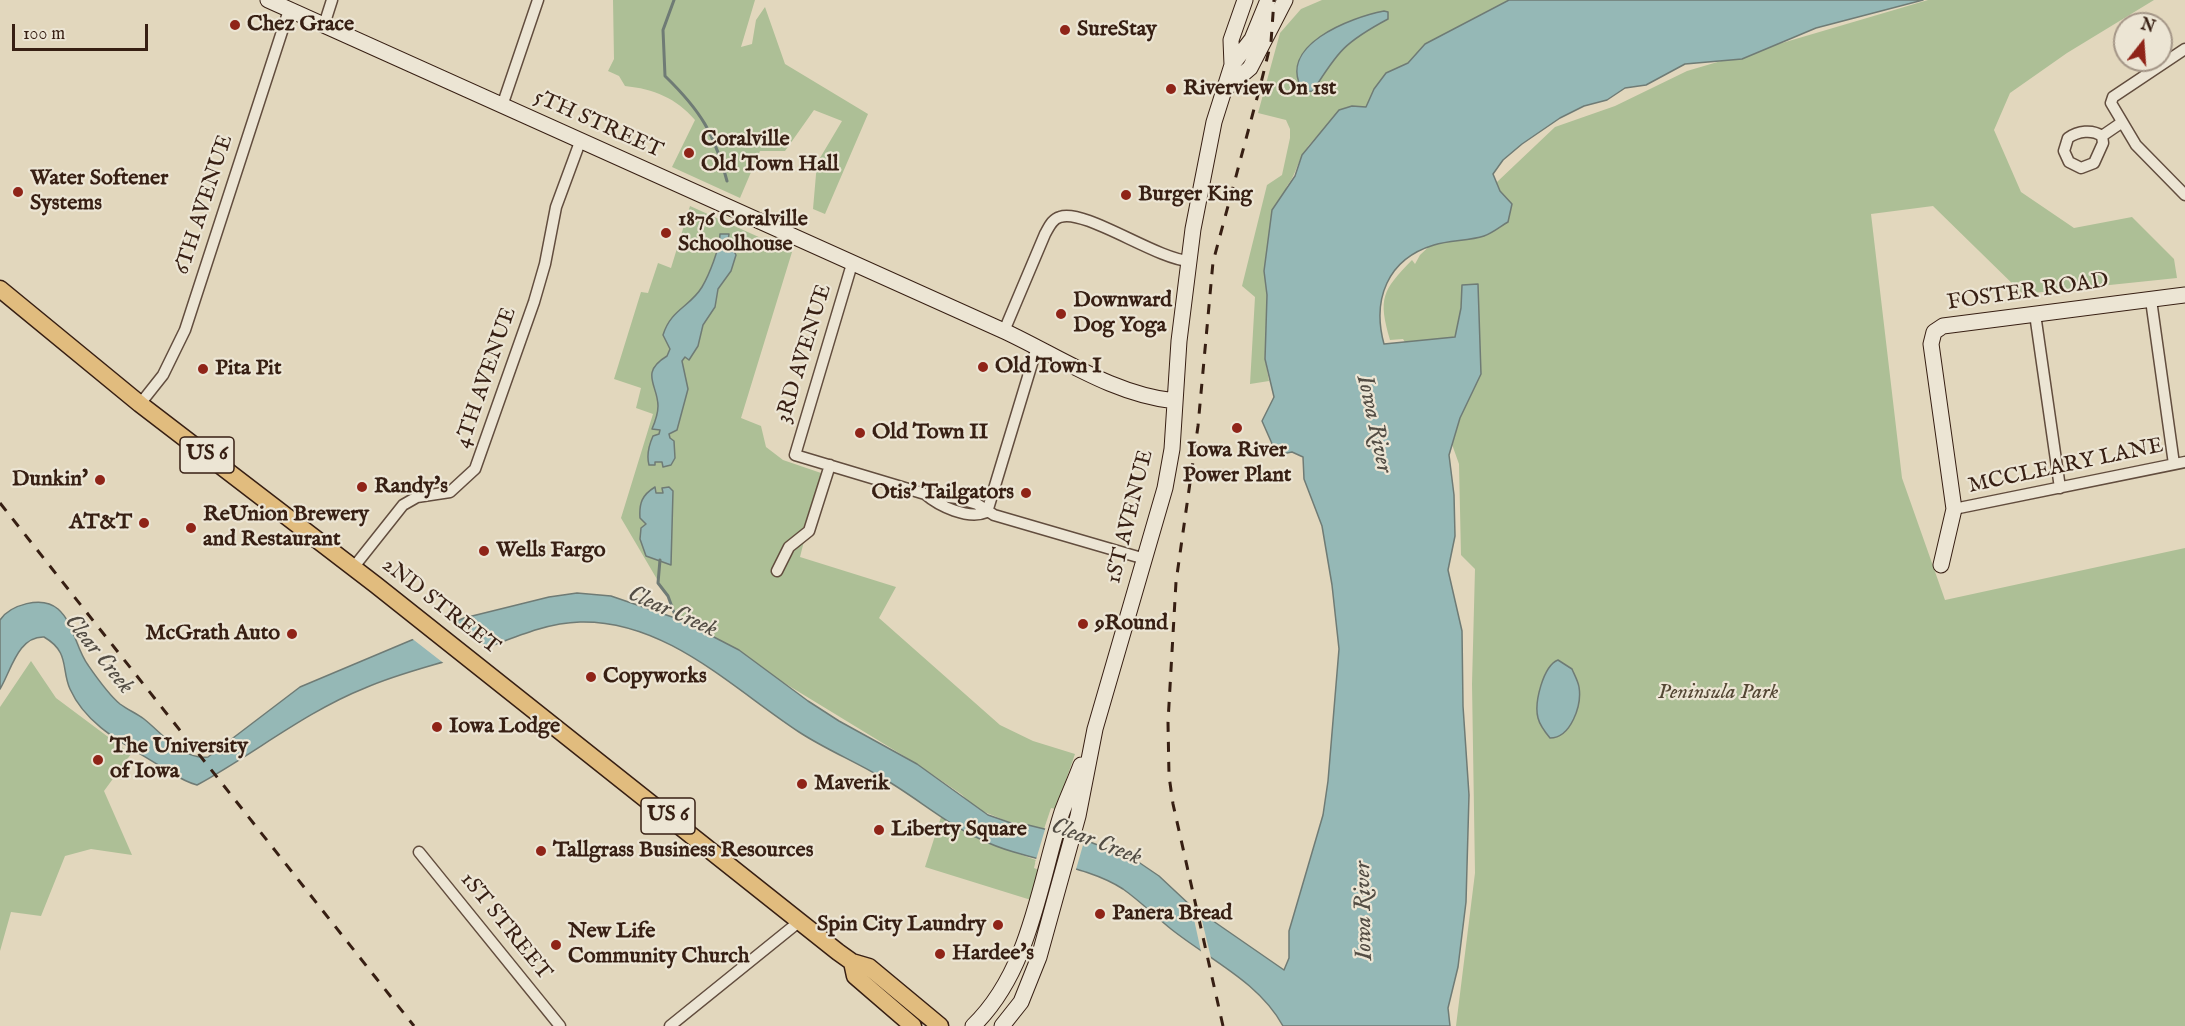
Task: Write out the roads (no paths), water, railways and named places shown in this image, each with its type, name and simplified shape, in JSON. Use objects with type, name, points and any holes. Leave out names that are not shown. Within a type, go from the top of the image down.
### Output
[{"type":"main road","name":"2ND STREET","points":[[0,289],[140,404],[416,617],[852,962],[870,967],[940,1026]]},
{"type":"main road","name":"2ND STREET","points":[[852,962],[855,976],[913,1026]]},
{"type":"street","name":"5TH STREET","points":[[268,0],[1133,392],[1175,401]]},
{"type":"street","points":[[324,25],[332,0]]},
{"type":"street","points":[[502,106],[538,0]]},
{"type":"street","name":"1ST AVENUE","points":[[1236,61],[1231,40],[1245,0]]},
{"type":"street","points":[[1236,61],[1254,0]]},
{"type":"street","name":"1ST AVENUE","points":[[973,1026],[993,1003],[1013,969],[1063,812],[1095,729],[1145,559],[1169,470],[1189,261],[1213,131],[1224,90],[1236,61],[1252,39],[1268,0]]},
{"type":"street","points":[[1224,90],[1250,68],[1285,0]]},
{"type":"street","name":"6TH AVENUE","points":[[140,404],[163,375],[185,330],[289,9]]},
{"type":"street","points":[[2185,49],[2113,97],[2111,107],[2136,145],[2185,195]]},
{"type":"street","points":[[2102,135],[2121,123]]},
{"type":"street","name":"4TH AVENUE","points":[[353,568],[403,505],[417,497],[450,492],[475,468],[534,302],[545,264],[556,207],[580,142]]},
{"type":"street","points":[[1004,332],[1050,224],[1063,216],[1075,216],[1165,255],[1189,261]]},
{"type":"street","name":"3RD AVENUE","points":[[830,465],[795,455],[852,264]]},
{"type":"street","name":"FOSTER ROAD","points":[[1941,565],[1954,509],[1931,344],[1934,332],[1943,326],[2185,295]]},
{"type":"street","points":[[2151,300],[2180,463]]},
{"type":"street","points":[[2035,314],[2060,488]]},
{"type":"street","points":[[987,512],[1037,347]]},
{"type":"street","name":"MCCLEARY LANE","points":[[1954,509],[2180,463]]},
{"type":"street","points":[[777,570],[789,547],[809,531],[830,465],[924,494],[957,498],[977,504],[987,512],[1145,559]]},
{"type":"street","name":"1ST AVENUE","points":[[1002,1026],[1021,1002],[1034,974],[1078,816],[1095,729]]},
{"type":"street","name":"1ST STREET","points":[[419,852],[560,1026]]},
{"type":"street","points":[[670,1026],[800,921]]},
{"type":"water","name":"Iowa River","points":[[1509,0],[1923,0],[1816,28],[1742,59],[1685,64],[1646,85],[1625,88],[1607,100],[1584,106],[1560,118],[1522,144],[1503,160],[1493,174],[1500,191],[1512,204],[1508,222],[1484,236],[1440,243],[1418,251],[1394,271],[1387,283],[1380,312],[1384,344],[1455,337],[1461,308],[1462,285],[1478,284],[1481,374],[1460,418],[1449,455],[1454,495],[1455,536],[1448,570],[1462,631],[1463,706],[1469,795],[1466,902],[1458,967],[1448,1008],[1450,1026],[1283,1026],[1273,1010],[1247,984],[1171,929],[1123,889],[1091,874],[1017,853],[969,834],[881,777],[799,732],[697,660],[641,632],[611,624],[580,622],[541,628],[464,656],[379,682],[321,709],[197,785],[174,774],[97,725],[77,702],[70,689],[58,649],[44,637],[35,638],[22,648],[0,689],[0,620],[19,606],[35,602],[51,605],[58,609],[68,621],[84,659],[116,700],[144,719],[181,750],[199,757],[208,757],[300,687],[464,618],[549,597],[577,593],[611,596],[681,620],[739,650],[808,701],[839,721],[917,764],[988,815],[1014,824],[1028,825],[1077,837],[1134,859],[1159,876],[1190,905],[1284,970],[1289,958],[1289,931],[1323,815],[1339,649],[1332,585],[1322,526],[1304,479],[1303,457],[1292,452],[1277,455],[1262,421],[1274,397],[1265,359],[1267,295],[1264,271],[1272,210],[1295,176],[1302,155],[1339,110],[1352,106],[1366,107],[1374,89],[1386,73],[1408,63],[1425,44]]},
{"type":"water","points":[[1384,11],[1388,12],[1388,19],[1352,41],[1336,57],[1313,91],[1304,92],[1297,76],[1299,61],[1307,48],[1320,36],[1336,27]]},
{"type":"water","points":[[720,234],[729,234],[728,240],[736,255],[731,271],[718,289],[715,307],[703,325],[698,346],[689,360],[685,357],[682,361],[688,389],[677,430],[669,434],[674,441],[675,458],[671,465],[663,467],[662,462],[655,462],[655,465],[649,465],[650,443],[653,436],[659,434],[660,430],[652,429],[658,406],[652,374],[654,368],[667,356],[670,349],[663,335],[671,319],[702,287],[714,261]]},
{"type":"water","points":[[655,487],[656,493],[663,493],[662,488],[669,487],[673,491],[671,565],[646,556],[640,539],[641,528],[646,524],[640,518],[641,504],[644,496]]},
{"type":"water","points":[[1558,660],[1572,669],[1579,687],[1579,703],[1569,727],[1564,733],[1550,738],[1539,721],[1537,703],[1544,677],[1548,669]]},
{"type":"waterway","points":[[674,0],[663,30],[665,76],[688,100],[705,124],[717,149],[727,181]]},
{"type":"waterway","name":"Clear Creek","points":[[660,560],[658,583],[668,596],[676,618]]},
{"type":"railway","points":[[1223,1026],[1173,804],[1169,776],[1168,722],[1176,582],[1198,426],[1213,262],[1271,42],[1274,0]]},
{"type":"railway","points":[[0,503],[414,1026]]},
{"type":"place","name":"Chez Grace","points":[[235,25]]},
{"type":"place","name":"SureStay","points":[[1065,30]]},
{"type":"place","name":"Riverview On 1st","points":[[1171,89]]},
{"type":"place","name":"Coralville Old Town Hall","points":[[689,153]]},
{"type":"place","name":"Water Softener Systems","points":[[18,192]]},
{"type":"place","name":"Burger King","points":[[1126,195]]},
{"type":"place","name":"1876 Coralville Schoolhouse","points":[[666,233]]},
{"type":"place","name":"Downward Dog Yoga","points":[[1061,314]]},
{"type":"place","name":"Old Town I","points":[[983,367]]},
{"type":"place","name":"Pita Pit","points":[[203,369]]},
{"type":"place","name":"Iowa River Power Plant","points":[[1237,428]]},
{"type":"place","name":"Old Town II","points":[[860,433]]},
{"type":"place","name":"Dunkin'","points":[[100,480]]},
{"type":"place","name":"Randy's","points":[[362,487]]},
{"type":"place","name":"Otis' Tailgators","points":[[1026,493]]},
{"type":"place","name":"AT&T","points":[[144,523]]},
{"type":"place","name":"ReUnion Brewery and Restaurant","points":[[191,528]]},
{"type":"place","name":"Wells Fargo","points":[[484,551]]},
{"type":"place","name":"9Round","points":[[1083,624]]},
{"type":"place","name":"McGrath Auto","points":[[292,634]]},
{"type":"place","name":"Copyworks","points":[[591,677]]},
{"type":"place","name":"Iowa Lodge","points":[[437,727]]},
{"type":"place","name":"The University of Iowa","points":[[98,760]]},
{"type":"place","name":"Maverik","points":[[802,784]]},
{"type":"place","name":"Liberty Square","points":[[879,830]]},
{"type":"place","name":"Tallgrass Business Resources","points":[[541,851]]},
{"type":"place","name":"Panera Bread","points":[[1100,914]]},
{"type":"place","name":"Spin City Laundry","points":[[998,925]]},
{"type":"place","name":"New Life Community Church","points":[[556,945]]},
{"type":"place","name":"Hardee's","points":[[940,954]]},
{"type":"park label","name":"Peninsula Park","points":[[1718,693]]}]
